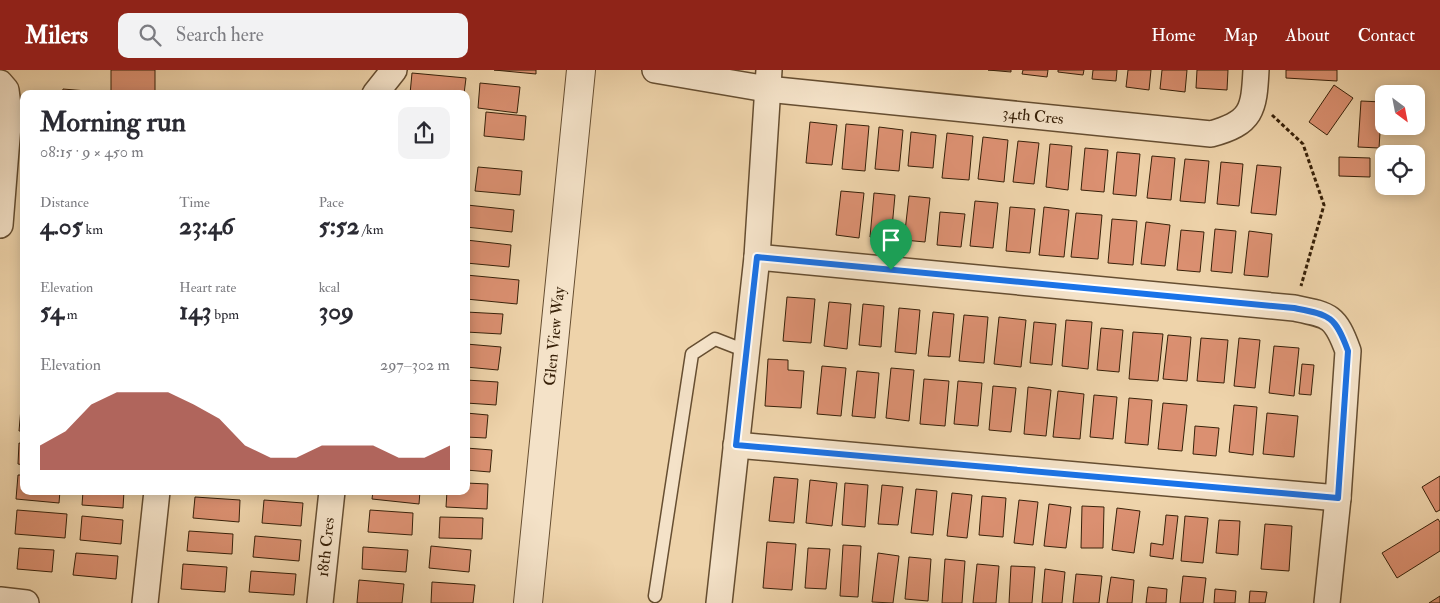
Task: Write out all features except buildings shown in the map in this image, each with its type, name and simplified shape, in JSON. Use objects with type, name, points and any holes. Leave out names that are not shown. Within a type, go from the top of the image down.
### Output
[{"type":"street","points":[[378,90],[394,70]]},
{"type":"street","name":"Glen View Way","points":[[528,603],[581,70]]},
{"type":"street","name":"34th Cres","points":[[655,70],[768,80],[1211,134],[1231,129],[1247,116],[1254,98],[1256,70]]},
{"type":"street","points":[[719,603],[757,257],[768,80]]},
{"type":"street","points":[[0,83],[6,90],[9,113],[0,225]]},
{"type":"street","points":[[757,257],[1294,308],[1326,314],[1341,332],[1348,351],[1338,498],[1327,603]]},
{"type":"street","points":[[736,445],[1338,498]]},
{"type":"street","points":[[145,603],[156,495]]},
{"type":"street","name":"18th Cres","points":[[320,603],[332,495]]},
{"type":"street","points":[[0,600],[26,603]]},
{"type":"lane","points":[[655,596],[692,354],[715,339],[746,351]]},
{"type":"path","points":[[1254,98],[1303,144],[1324,205],[1294,308]]},
{"type":"route","points":[[757,257],[891,270],[1294,308],[1326,314],[1341,332],[1348,351],[1338,498],[736,445],[757,257]]}]
